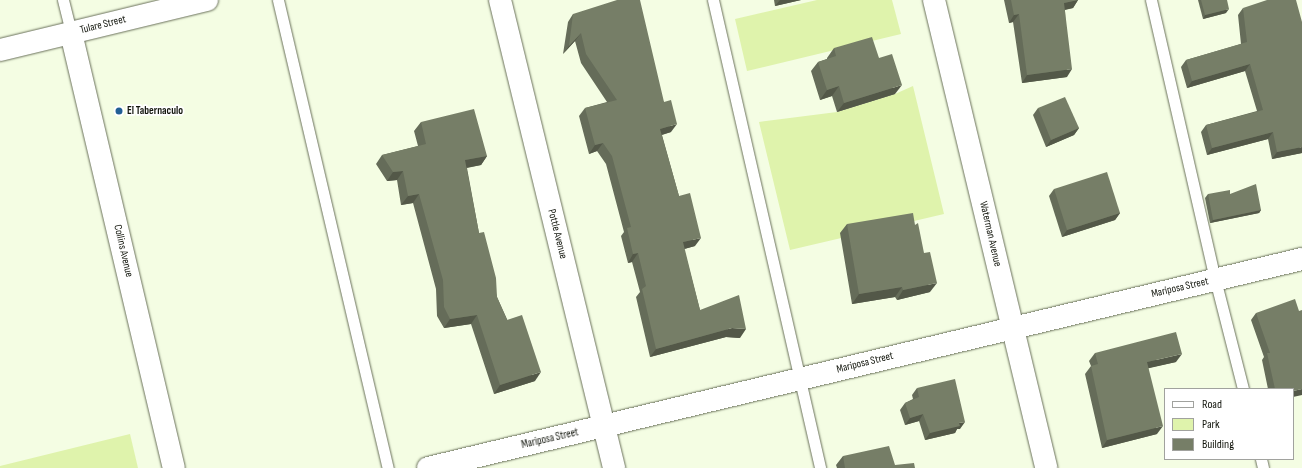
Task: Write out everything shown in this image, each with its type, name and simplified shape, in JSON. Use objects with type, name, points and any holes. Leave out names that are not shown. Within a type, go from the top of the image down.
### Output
[{"type":"street","name":"Tulare Street","points":[[0,50],[206,0]]},
{"type":"street","name":"Pottle Avenue","points":[[500,0],[614,468]]},
{"type":"street","name":"Waterman Avenue","points":[[934,0],[1046,468]]},
{"type":"street","name":"Collins Avenue","points":[[71,33],[174,468]]},
{"type":"street","name":"Mariposa Street","points":[[428,468],[1302,259]]},
{"type":"lane","points":[[63,0],[71,33]]},
{"type":"lane","points":[[278,0],[388,468]]},
{"type":"lane","points":[[713,0],[820,468]]},
{"type":"lane","points":[[1151,0],[1215,279],[1243,388]]},
{"type":"green space","points":[[817,0],[892,0],[901,34],[747,71],[735,19]]},
{"type":"green space","points":[[913,86],[944,214],[790,250],[759,122],[837,112],[895,94]]},
{"type":"green space","points":[[130,434],[138,468],[0,468],[0,466]]},
{"type":"building","points":[[617,0],[640,0],[664,102],[671,100],[677,124],[660,129],[679,196],[690,193],[701,238],[683,242],[700,310],[739,295],[746,329],[732,328],[656,349],[642,289],[646,286],[638,253],[633,254],[627,228],[631,227],[612,156],[603,143],[595,145],[585,108],[617,100],[586,54],[581,33],[569,46],[573,14]]},
{"type":"building","points":[[1011,0],[1078,0],[1064,3],[1072,69],[1027,75],[1019,14],[1014,15]]},
{"type":"building","points":[[1201,0],[1227,0],[1229,9],[1205,15]]},
{"type":"building","points":[[1267,0],[1296,0],[1302,22],[1302,147],[1277,152],[1273,132],[1212,148],[1206,125],[1263,110],[1250,64],[1192,81],[1186,60],[1247,42],[1243,8]]},
{"type":"building","points":[[872,37],[879,58],[892,54],[902,85],[844,103],[839,86],[827,90],[818,62],[836,56],[834,48]]},
{"type":"building","points":[[1065,97],[1079,128],[1051,140],[1038,108]]},
{"type":"building","points":[[474,109],[487,156],[465,160],[479,233],[484,232],[496,278],[497,297],[507,320],[522,315],[541,372],[500,385],[477,315],[450,319],[444,307],[443,280],[419,194],[408,196],[403,171],[393,172],[382,155],[426,144],[421,122]]},
{"type":"building","points":[[1107,172],[1120,213],[1067,230],[1054,189]]},
{"type":"building","points":[[1256,184],[1261,210],[1213,220],[1208,194],[1230,190],[1230,194]]},
{"type":"building","points":[[913,213],[915,225],[918,223],[924,253],[930,252],[937,283],[903,290],[902,287],[859,294],[847,224]]},
{"type":"building","points":[[1295,299],[1299,311],[1302,310],[1302,389],[1294,391],[1294,388],[1275,388],[1267,353],[1270,353],[1256,313]]},
{"type":"building","points":[[1176,332],[1182,354],[1147,362],[1163,426],[1107,440],[1091,366],[1098,364],[1095,353]]},
{"type":"building","points":[[955,379],[965,422],[959,423],[960,426],[930,433],[923,414],[910,418],[905,403],[919,397],[917,388]]},
{"type":"building","points":[[889,446],[895,465],[914,463],[915,468],[845,468],[843,456]]},
{"type":"place","name":"El Tabernaculo","points":[[119,111]]}]
